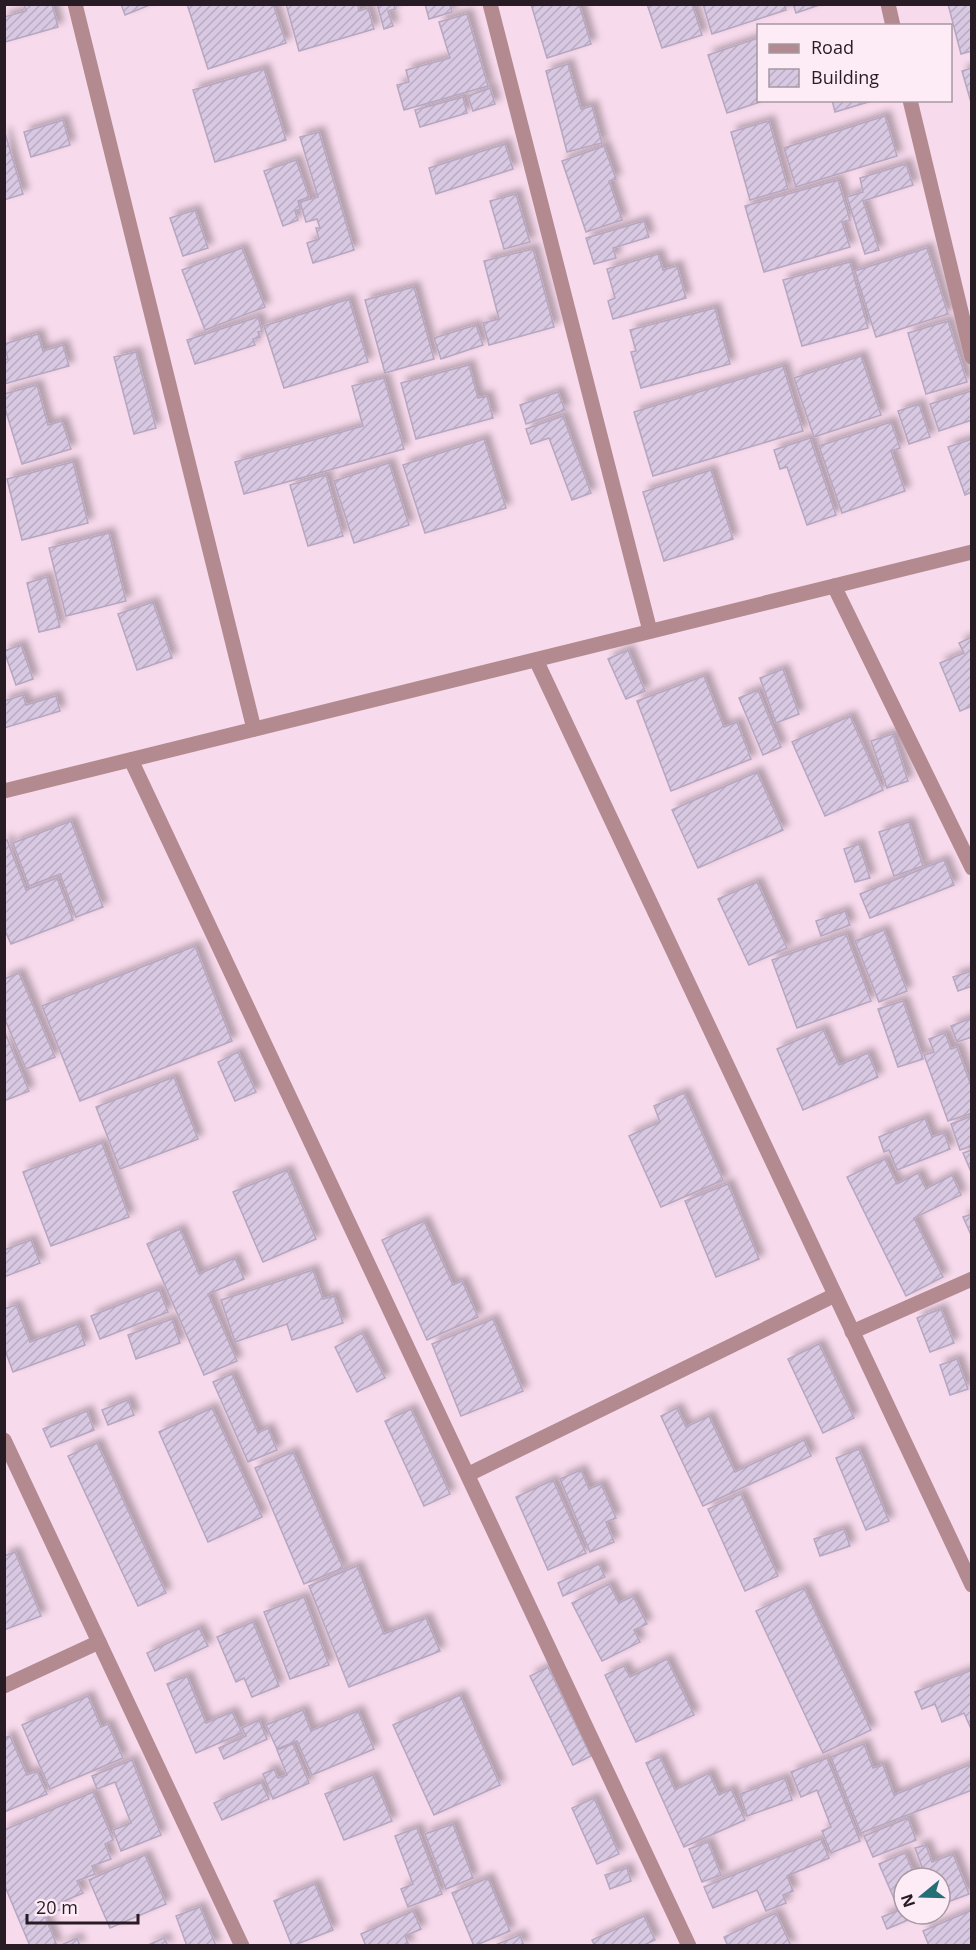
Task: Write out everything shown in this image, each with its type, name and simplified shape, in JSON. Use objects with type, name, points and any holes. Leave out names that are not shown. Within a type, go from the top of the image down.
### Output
[{"type":"street","points":[[75,4],[254,729]]},
{"type":"street","points":[[490,4],[650,631]]},
{"type":"street","points":[[888,4],[893,24]]},
{"type":"street","points":[[910,102],[972,357]]},
{"type":"street","points":[[4,791],[972,552]]},
{"type":"street","points":[[834,586],[972,868]]},
{"type":"street","points":[[536,660],[972,1585]]},
{"type":"street","points":[[131,760],[690,1946]]},
{"type":"street","points":[[852,1332],[972,1280]]},
{"type":"street","points":[[469,1474],[835,1295]]},
{"type":"street","points":[[4,1440],[242,1946]]},
{"type":"street","points":[[4,1686],[99,1642]]},
{"type":"building","points":[[24,4],[52,4],[58,27],[5,42],[4,17],[26,11]]},
{"type":"building","points":[[121,4],[152,4],[125,15]]},
{"type":"building","points":[[187,4],[273,4],[286,43],[208,69]]},
{"type":"building","points":[[286,4],[358,4],[359,11],[368,8],[374,29],[299,51]]},
{"type":"building","points":[[377,4],[394,4],[395,9],[388,11],[393,26],[384,29]]},
{"type":"building","points":[[425,4],[450,4],[452,12],[429,19]]},
{"type":"building","points":[[531,4],[579,4],[591,44],[547,58]]},
{"type":"building","points":[[647,4],[692,4],[702,35],[662,48]]},
{"type":"building","points":[[703,4],[784,4],[786,10],[712,34]]},
{"type":"building","points":[[793,4],[822,4],[796,13]]},
{"type":"building","points":[[948,4],[972,4],[972,51],[961,54]]},
{"type":"building","points":[[467,14],[488,86],[404,110],[397,85],[409,82],[406,70],[450,58],[439,22]]},
{"type":"building","points":[[757,38],[757,102],[760,102],[727,113],[708,55]]},
{"type":"building","points":[[568,64],[581,109],[592,106],[602,143],[567,152],[546,71]]},
{"type":"building","points":[[972,68],[972,106],[962,71]]},
{"type":"building","points":[[264,69],[286,140],[215,162],[193,90]]},
{"type":"building","points":[[490,88],[495,104],[473,111],[468,96]]},
{"type":"building","points":[[463,97],[467,113],[420,127],[415,110]]},
{"type":"building","points":[[832,102],[868,102],[835,112]]},
{"type":"building","points":[[885,116],[897,156],[796,187],[784,148]]},
{"type":"building","points":[[63,120],[70,145],[31,157],[24,132]]},
{"type":"building","points":[[769,121],[788,189],[750,200],[731,132]]},
{"type":"building","points":[[319,132],[354,250],[313,263],[307,243],[319,239],[316,228],[320,228],[317,219],[306,222],[300,202],[318,197],[300,137]]},
{"type":"building","points":[[4,133],[23,194],[4,200]]},
{"type":"building","points":[[505,144],[513,169],[436,194],[429,168]]},
{"type":"building","points":[[604,146],[616,179],[609,181],[622,220],[586,232],[562,161]]},
{"type":"building","points":[[296,160],[309,197],[298,201],[300,209],[295,211],[298,220],[283,226],[264,171]]},
{"type":"building","points":[[906,164],[913,185],[863,201],[879,250],[865,254],[847,197],[863,192],[860,178]]},
{"type":"building","points":[[838,180],[850,220],[842,222],[850,247],[764,272],[745,206]]},
{"type":"building","points":[[516,194],[530,242],[504,249],[490,201]]},
{"type":"building","points":[[195,210],[208,248],[183,256],[170,218]]},
{"type":"building","points":[[644,221],[649,237],[613,248],[616,258],[594,264],[586,238]]},
{"type":"building","points":[[242,248],[265,307],[205,330],[182,270]]},
{"type":"building","points":[[927,248],[948,314],[876,337],[855,271]]},
{"type":"building","points":[[533,249],[554,327],[489,345],[483,323],[499,319],[484,261]]},
{"type":"building","points":[[658,254],[663,270],[677,266],[686,298],[613,319],[608,301],[615,298],[607,269]]},
{"type":"building","points":[[850,262],[868,328],[802,346],[783,280]]},
{"type":"building","points":[[414,287],[434,359],[385,373],[365,300]]},
{"type":"building","points":[[349,299],[368,362],[284,388],[264,326]]},
{"type":"building","points":[[715,308],[730,364],[641,388],[631,352],[636,351],[630,330]]},
{"type":"building","points":[[258,317],[262,331],[258,332],[260,337],[253,339],[255,345],[195,364],[187,340]]},
{"type":"building","points":[[948,321],[967,382],[926,394],[908,333]]},
{"type":"building","points":[[476,325],[483,345],[441,359],[434,338]]},
{"type":"building","points":[[38,334],[43,351],[63,345],[69,366],[4,384],[4,360],[8,359],[4,344]]},
{"type":"building","points":[[136,352],[156,428],[134,434],[114,357]]},
{"type":"building","points":[[861,356],[881,415],[814,437],[794,378]]},
{"type":"building","points":[[469,365],[478,398],[487,396],[493,418],[416,439],[401,383]]},
{"type":"building","points":[[783,366],[803,431],[653,476],[634,412]]},
{"type":"building","points":[[384,378],[404,449],[244,494],[235,462],[363,426],[352,386]]},
{"type":"building","points":[[37,385],[48,425],[62,421],[71,449],[22,464],[4,405],[4,394]]},
{"type":"building","points":[[971,391],[972,420],[939,431],[930,404]]},
{"type":"building","points":[[558,392],[565,410],[526,424],[520,405]]},
{"type":"building","points":[[919,404],[930,437],[909,444],[898,411]]},
{"type":"building","points":[[563,416],[591,493],[572,500],[549,438],[531,444],[526,429]]},
{"type":"building","points":[[891,422],[900,448],[891,451],[905,491],[842,513],[819,446]]},
{"type":"building","points":[[810,438],[836,515],[807,525],[787,467],[780,469],[774,450]]},
{"type":"building","points":[[484,439],[506,508],[425,533],[403,465]]},
{"type":"building","points":[[972,439],[972,492],[965,495],[948,447]]},
{"type":"building","points":[[73,462],[88,523],[22,540],[7,479]]},
{"type":"building","points":[[389,463],[409,525],[354,543],[334,481]]},
{"type":"building","points":[[711,470],[733,539],[664,561],[643,492]]},
{"type":"building","points":[[326,475],[343,536],[308,546],[290,485]]},
{"type":"building","points":[[109,533],[126,601],[66,616],[49,548]]},
{"type":"building","points":[[47,577],[60,627],[39,632],[27,583]]},
{"type":"building","points":[[153,602],[172,658],[137,670],[118,614]]},
{"type":"building","points":[[972,637],[972,706],[960,711],[940,663],[964,653],[959,643]]},
{"type":"building","points":[[21,645],[33,679],[16,685],[4,651]]},
{"type":"building","points":[[628,650],[645,691],[626,699],[608,659]]},
{"type":"building","points":[[783,669],[799,714],[776,723],[760,678]]},
{"type":"building","points":[[704,676],[724,727],[737,722],[751,759],[671,791],[637,701]]},
{"type":"building","points":[[758,690],[781,747],[763,755],[739,698]]},
{"type":"building","points":[[23,695],[26,705],[56,696],[60,711],[4,728],[4,701]]},
{"type":"building","points":[[850,716],[883,790],[825,816],[792,742]]},
{"type":"building","points":[[893,734],[908,781],[887,788],[871,741]]},
{"type":"building","points":[[757,772],[783,830],[698,868],[672,810]]},
{"type":"building","points":[[71,821],[103,907],[76,917],[60,874],[29,886],[13,843]]},
{"type":"building","points":[[909,822],[923,866],[894,876],[879,832]]},
{"type":"building","points":[[7,840],[26,890],[57,878],[73,920],[11,944],[4,928],[4,841]]},
{"type":"building","points":[[859,844],[870,878],[855,882],[844,849]]},
{"type":"building","points":[[944,860],[954,885],[870,918],[860,894]]},
{"type":"building","points":[[757,882],[787,948],[749,965],[718,899]]},
{"type":"building","points":[[845,911],[850,925],[821,936],[816,921]]},
{"type":"building","points":[[884,930],[907,991],[879,1002],[855,941]]},
{"type":"building","points":[[846,934],[871,1001],[797,1028],[772,960]]},
{"type":"building","points":[[195,946],[232,1041],[80,1101],[42,1006]]},
{"type":"building","points":[[972,971],[972,986],[958,991],[953,977]]},
{"type":"building","points":[[19,973],[55,1057],[26,1069],[4,1017],[4,979]]},
{"type":"building","points":[[903,1001],[923,1059],[898,1067],[878,1009]]},
{"type":"building","points":[[972,1018],[972,1037],[957,1042],[951,1026]]},
{"type":"building","points":[[823,1029],[839,1065],[868,1053],[878,1077],[803,1110],[777,1049]]},
{"type":"building","points":[[4,1030],[29,1091],[4,1101]]},
{"type":"building","points":[[945,1033],[951,1049],[957,1047],[972,1088],[972,1113],[948,1121],[924,1055],[934,1052],[929,1039]]},
{"type":"building","points":[[238,1052],[256,1092],[235,1101],[218,1062]]},
{"type":"building","points":[[174,1077],[198,1139],[120,1169],[96,1107]]},
{"type":"building","points":[[684,1093],[723,1180],[661,1207],[629,1136],[660,1122],[654,1106]]},
{"type":"building","points":[[972,1116],[972,1146],[960,1150],[951,1124]]},
{"type":"building","points":[[925,1118],[932,1137],[944,1133],[950,1149],[897,1170],[889,1150],[884,1152],[879,1137]]},
{"type":"building","points":[[102,1143],[129,1217],[51,1246],[23,1172]]},
{"type":"building","points":[[972,1150],[972,1174],[963,1153]]},
{"type":"building","points":[[885,1159],[897,1184],[918,1173],[926,1189],[952,1175],[961,1195],[914,1218],[943,1277],[906,1296],[847,1177]]},
{"type":"building","points":[[287,1170],[316,1239],[263,1262],[233,1192]]},
{"type":"building","points":[[728,1184],[759,1259],[716,1277],[685,1201]]},
{"type":"building","points":[[972,1214],[972,1237],[963,1217]]},
{"type":"building","points":[[424,1221],[453,1285],[462,1281],[478,1317],[427,1340],[382,1240]]},
{"type":"building","points":[[180,1229],[199,1274],[235,1258],[244,1279],[208,1294],[237,1361],[204,1375],[147,1244]]},
{"type":"building","points":[[31,1240],[40,1263],[4,1277],[4,1250]]},
{"type":"building","points":[[313,1270],[323,1299],[334,1296],[343,1323],[292,1340],[287,1324],[235,1342],[221,1300]]},
{"type":"building","points":[[159,1289],[168,1312],[100,1339],[91,1316]]},
{"type":"building","points":[[16,1305],[30,1342],[78,1324],[85,1345],[13,1372],[4,1347],[4,1309]]},
{"type":"building","points":[[941,1309],[954,1343],[930,1352],[917,1318]]},
{"type":"building","points":[[172,1319],[180,1343],[136,1359],[128,1335]]},
{"type":"building","points":[[493,1319],[523,1391],[461,1416],[432,1344]]},
{"type":"building","points":[[362,1333],[385,1378],[357,1392],[335,1347]]},
{"type":"building","points":[[819,1344],[854,1418],[823,1433],[788,1359]]},
{"type":"building","points":[[957,1359],[968,1389],[950,1395],[940,1365]]},
{"type":"building","points":[[232,1374],[258,1433],[268,1428],[277,1450],[248,1462],[213,1382]]},
{"type":"building","points":[[128,1400],[134,1415],[108,1425],[102,1410]]},
{"type":"building","points":[[212,1408],[262,1517],[208,1542],[159,1432]]},
{"type":"building","points":[[677,1408],[686,1427],[709,1416],[735,1472],[804,1440],[811,1456],[703,1506],[661,1416]]},
{"type":"building","points":[[411,1409],[450,1494],[424,1506],[385,1421]]},
{"type":"building","points":[[87,1411],[94,1430],[51,1447],[43,1429]]},
{"type":"building","points":[[97,1443],[166,1593],[138,1606],[68,1456]]},
{"type":"building","points":[[859,1449],[889,1521],[866,1530],[836,1458]]},
{"type":"building","points":[[293,1452],[343,1568],[304,1584],[255,1468]]},
{"type":"building","points":[[581,1470],[589,1489],[601,1484],[616,1518],[606,1522],[614,1542],[590,1552],[560,1479]]},
{"type":"building","points":[[553,1480],[586,1553],[548,1570],[516,1497]]},
{"type":"building","points":[[741,1494],[778,1576],[745,1591],[708,1509]]},
{"type":"building","points":[[844,1529],[850,1546],[820,1556],[814,1539]]},
{"type":"building","points":[[15,1552],[41,1616],[4,1630],[4,1556]]},
{"type":"building","points":[[599,1564],[605,1577],[563,1596],[558,1583]]},
{"type":"building","points":[[357,1566],[384,1634],[426,1618],[440,1651],[349,1687],[309,1586]]},
{"type":"building","points":[[609,1584],[619,1603],[633,1596],[647,1624],[634,1630],[640,1642],[602,1661],[572,1603]]},
{"type":"building","points":[[804,1588],[871,1730],[823,1753],[756,1611]]},
{"type":"building","points":[[304,1597],[329,1665],[290,1679],[264,1612]]},
{"type":"building","points":[[253,1622],[279,1686],[252,1697],[244,1678],[236,1682],[217,1637]]},
{"type":"building","points":[[199,1628],[208,1646],[155,1671],[147,1653]]},
{"type":"building","points":[[667,1659],[694,1715],[636,1742],[605,1675],[624,1666],[630,1677]]},
{"type":"building","points":[[548,1667],[591,1756],[573,1765],[530,1676]]},
{"type":"building","points":[[972,1670],[972,1731],[964,1713],[942,1722],[935,1704],[922,1709],[915,1692]]},
{"type":"building","points":[[187,1676],[206,1723],[232,1712],[242,1733],[196,1753],[167,1684]]},
{"type":"building","points":[[460,1695],[500,1785],[434,1815],[393,1725]]},
{"type":"building","points":[[88,1696],[101,1727],[108,1724],[123,1758],[50,1789],[22,1725]]},
{"type":"building","points":[[303,1710],[311,1731],[358,1711],[374,1749],[312,1775],[297,1741],[277,1749],[266,1725]]},
{"type":"building","points":[[259,1720],[267,1739],[224,1759],[219,1748],[246,1736],[242,1728]]},
{"type":"building","points":[[10,1736],[27,1775],[37,1771],[47,1794],[4,1812],[4,1738]]},
{"type":"building","points":[[293,1744],[309,1783],[273,1799],[263,1774],[274,1769],[278,1778],[287,1775],[277,1750]]},
{"type":"building","points":[[864,1744],[873,1768],[883,1765],[894,1795],[972,1764],[972,1790],[861,1833],[831,1757]]},
{"type":"building","points":[[660,1757],[675,1790],[709,1773],[719,1795],[731,1789],[745,1820],[684,1847],[646,1763]]},
{"type":"building","points":[[827,1758],[860,1841],[831,1853],[822,1831],[831,1827],[817,1790],[801,1797],[791,1772]]},
{"type":"building","points":[[132,1760],[161,1835],[121,1851],[113,1830],[131,1823],[115,1782],[97,1789],[92,1776]]},
{"type":"building","points":[[373,1775],[392,1821],[344,1840],[325,1794]]},
{"type":"building","points":[[785,1778],[792,1800],[747,1816],[740,1794]]},
{"type":"building","points":[[261,1782],[269,1799],[222,1820],[214,1803]]},
{"type":"building","points":[[93,1792],[113,1840],[105,1844],[111,1859],[92,1866],[95,1874],[77,1881],[83,1893],[62,1902],[64,1908],[45,1916],[57,1946],[30,1946],[4,1884],[4,1830]]},
{"type":"building","points":[[594,1798],[619,1854],[597,1864],[572,1808]]},
{"type":"building","points":[[908,1818],[916,1840],[873,1857],[864,1836]]},
{"type":"building","points":[[453,1824],[473,1878],[446,1889],[425,1834]]},
{"type":"building","points":[[417,1828],[442,1894],[408,1907],[401,1889],[413,1884],[395,1836]]},
{"type":"building","points":[[821,1839],[829,1858],[787,1876],[793,1891],[783,1895],[786,1903],[766,1911],[757,1890],[713,1908],[704,1887]]},
{"type":"building","points":[[708,1842],[721,1875],[702,1882],[689,1849]]},
{"type":"building","points":[[926,1845],[932,1862],[953,1854],[969,1894],[952,1900],[952,1866],[922,1866],[915,1848]]},
{"type":"building","points":[[905,1853],[911,1866],[892,1866],[892,1894],[879,1864]]},
{"type":"building","points":[[145,1855],[166,1904],[110,1928],[89,1880]]},
{"type":"building","points":[[627,1868],[631,1881],[610,1889],[605,1875]]},
{"type":"building","points":[[488,1878],[510,1931],[474,1946],[452,1893]]},
{"type":"building","points":[[315,1884],[333,1930],[292,1946],[274,1901]]},
{"type":"building","points":[[200,1907],[216,1946],[187,1946],[176,1916]]},
{"type":"building","points":[[972,1910],[972,1946],[929,1946],[923,1931],[935,1926],[952,1926],[952,1919]]},
{"type":"building","points":[[413,1911],[421,1929],[405,1936],[409,1946],[366,1946],[361,1934]]},
{"type":"building","points":[[776,1913],[791,1946],[728,1946],[724,1937]]},
{"type":"building","points":[[892,1913],[892,1926],[894,1926],[887,1929],[882,1917]]},
{"type":"building","points":[[644,1916],[655,1940],[642,1946],[595,1946],[592,1940]]},
{"type":"building","points":[[520,1935],[524,1946],[493,1946]]},
{"type":"building","points":[[77,1938],[80,1946],[59,1946]]},
{"type":"building","points":[[164,1938],[168,1946],[146,1946]]}]
